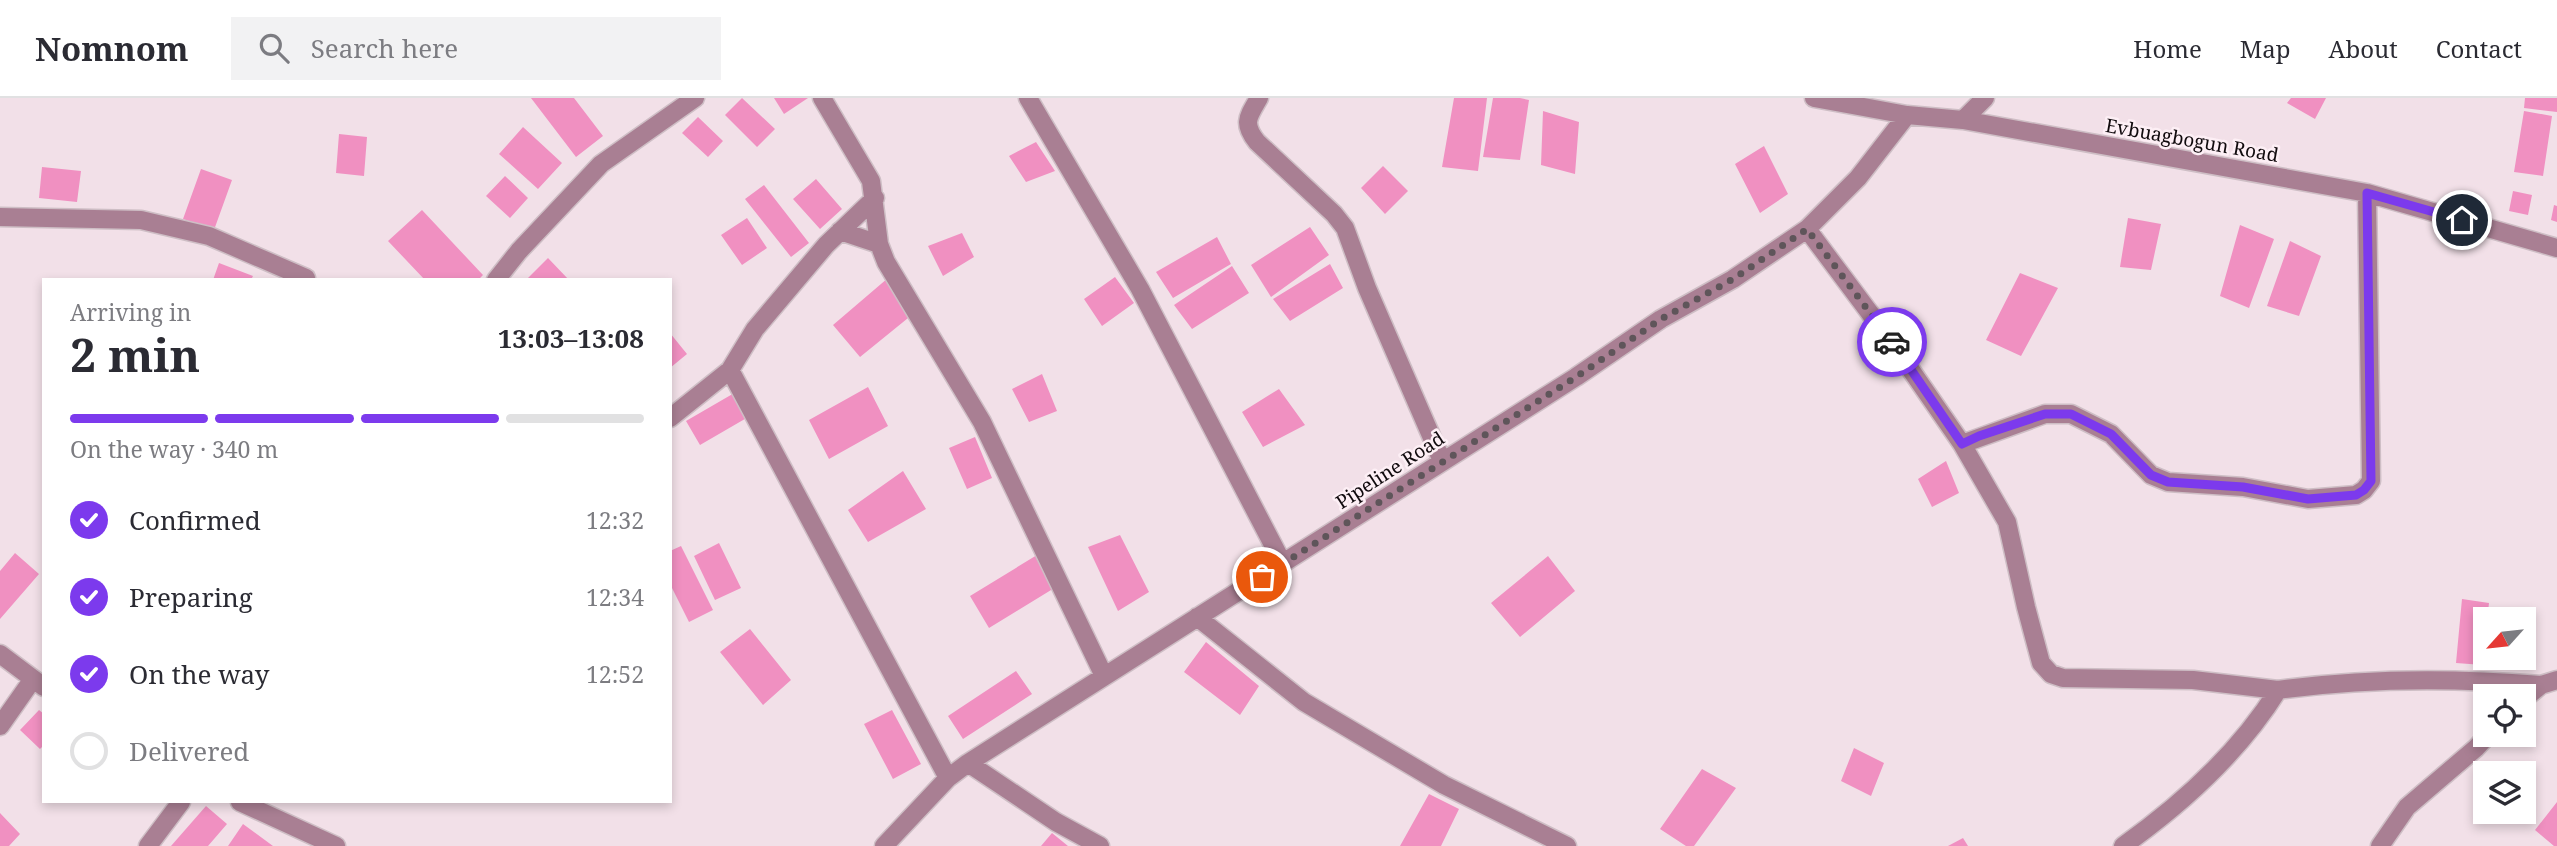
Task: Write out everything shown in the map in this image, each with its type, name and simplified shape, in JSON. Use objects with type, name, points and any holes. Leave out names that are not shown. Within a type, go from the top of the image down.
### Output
[{"type":"street","points":[[498,278],[519,251],[601,164],[695,98]]},
{"type":"street","points":[[822,98],[871,181],[879,244],[902,291],[982,422],[1104,676]]},
{"type":"street","points":[[1028,98],[1140,289],[1283,564]]},
{"type":"street","points":[[1259,98],[1248,118],[1249,131],[1345,228],[1367,288],[1442,461]]},
{"type":"street","name":"Evbuagbogun Road","points":[[1814,98],[1907,116],[1963,121],[2367,193],[2557,248]]},
{"type":"street","points":[[1963,121],[1985,98]]},
{"type":"street","name":"Pipeline Road","points":[[884,846],[948,778],[968,763],[1576,377],[1661,319],[1733,279],[1807,229],[1858,178],[1907,116]]},
{"type":"street","points":[[1962,444],[2045,414],[2071,414],[2111,434],[2151,475],[2168,482],[2243,487],[2308,499],[2356,495],[2371,481],[2367,193]]},
{"type":"street","points":[[672,416],[730,370],[755,329],[840,231],[875,198]]},
{"type":"street","points":[[0,217],[141,220],[209,236],[306,278]]},
{"type":"street","points":[[1807,229],[1893,344],[1962,444],[2007,522],[2041,663],[2051,674],[2063,678],[2193,680],[2278,690],[2318,684],[2481,680],[2549,683]]},
{"type":"street","points":[[840,231],[879,244]]},
{"type":"street","points":[[730,370],[948,778]]},
{"type":"street","points":[[1197,617],[1304,702],[1444,785],[1567,846]]},
{"type":"street","points":[[0,654],[39,683],[0,726]]},
{"type":"street","points":[[2123,846],[2163,818],[2218,764],[2265,711],[2278,690]]},
{"type":"street","points":[[2380,846],[2407,807],[2477,747]]},
{"type":"street","points":[[968,763],[1056,822],[1100,846]]},
{"type":"street","points":[[148,846],[180,803]]},
{"type":"street","points":[[242,803],[336,846]]},
{"type":"building","points":[[531,98],[574,98],[603,136],[576,157]]},
{"type":"building","points":[[742,98],[775,129],[757,147],[725,115]]},
{"type":"building","points":[[774,98],[808,98],[784,114]]},
{"type":"building","points":[[1454,98],[1487,98],[1478,171],[1442,167]]},
{"type":"building","points":[[1493,98],[1529,100],[1520,160],[1483,157]]},
{"type":"building","points":[[2291,98],[2326,98],[2315,119],[2287,103]]},
{"type":"building","points":[[2525,98],[2557,98],[2557,112],[2524,108]]},
{"type":"building","points":[[1543,111],[1579,122],[1575,174],[1541,165]]},
{"type":"building","points":[[2524,111],[2552,116],[2543,176],[2514,172]]},
{"type":"building","points":[[698,117],[723,141],[708,157],[682,133]]},
{"type":"building","points":[[523,127],[562,163],[538,189],[499,154]]},
{"type":"building","points":[[339,134],[367,137],[364,176],[336,173]]},
{"type":"building","points":[[1036,142],[1055,171],[1026,182],[1009,156]]},
{"type":"building","points":[[1764,146],[1788,194],[1760,213],[1735,164]]},
{"type":"building","points":[[1383,166],[1408,191],[1385,214],[1361,188]]},
{"type":"building","points":[[42,167],[81,171],[77,202],[39,198]]},
{"type":"building","points":[[201,169],[232,180],[214,230],[183,219]]},
{"type":"building","points":[[505,176],[528,198],[510,218],[486,196]]},
{"type":"building","points":[[816,179],[842,209],[820,229],[793,199]]},
{"type":"building","points":[[764,185],[809,243],[791,257],[745,199]]},
{"type":"building","points":[[2513,191],[2532,195],[2528,215],[2509,211]]},
{"type":"building","points":[[2554,205],[2557,206],[2557,222],[2551,220]]},
{"type":"building","points":[[422,210],[483,275],[480,278],[423,278],[388,241]]},
{"type":"building","points":[[747,218],[767,248],[742,265],[721,235]]},
{"type":"building","points":[[2128,218],[2161,224],[2151,270],[2120,267]]},
{"type":"building","points":[[2240,225],[2274,239],[2249,308],[2220,296]]},
{"type":"building","points":[[1310,227],[1329,255],[1271,297],[1251,265]]},
{"type":"building","points":[[962,233],[974,257],[943,276],[928,246]]},
{"type":"building","points":[[1217,237],[1231,264],[1173,298],[1156,272]]},
{"type":"building","points":[[2290,241],[2321,256],[2299,316],[2267,306]]},
{"type":"building","points":[[548,258],[567,278],[528,278]]},
{"type":"building","points":[[219,263],[253,276],[252,278],[214,278]]},
{"type":"building","points":[[1330,264],[1343,288],[1290,321],[1273,299]]},
{"type":"building","points":[[1232,266],[1249,293],[1192,329],[1174,305]]},
{"type":"building","points":[[2020,273],[2058,288],[2021,356],[1986,340]]},
{"type":"building","points":[[1115,277],[1134,303],[1102,326],[1084,299]]},
{"type":"building","points":[[888,278],[913,314],[860,357],[833,325]]},
{"type":"building","points":[[672,335],[687,354],[672,366]]},
{"type":"building","points":[[1042,374],[1057,411],[1029,422],[1012,389]]},
{"type":"building","points":[[868,387],[888,426],[829,459],[809,420]]},
{"type":"building","points":[[1279,389],[1305,425],[1263,447],[1242,412]]},
{"type":"building","points":[[736,392],[750,416],[700,445],[686,421]]},
{"type":"building","points":[[975,437],[992,478],[967,489],[949,448]]},
{"type":"building","points":[[1946,461],[1959,493],[1932,507],[1918,479]]},
{"type":"building","points":[[903,471],[926,509],[868,542],[848,510]]},
{"type":"building","points":[[1120,535],[1149,592],[1118,611],[1088,547]]},
{"type":"building","points":[[719,543],[741,588],[715,600],[694,556]]},
{"type":"building","points":[[681,546],[713,610],[689,622],[672,588],[672,550]]},
{"type":"building","points":[[15,553],[39,574],[0,619],[0,571]]},
{"type":"building","points":[[1037,555],[1056,587],[989,628],[970,596]]},
{"type":"building","points":[[1548,556],[1575,591],[1520,637],[1491,603]]},
{"type":"building","points":[[2462,599],[2489,603],[2489,607],[2473,607],[2473,664],[2456,663]]},
{"type":"building","points":[[750,629],[791,680],[763,705],[720,652]]},
{"type":"building","points":[[1206,642],[1259,686],[1240,715],[1184,672]]},
{"type":"building","points":[[1016,671],[1032,694],[963,739],[948,716]]},
{"type":"building","points":[[39,710],[42,712],[40,749],[20,730]]},
{"type":"building","points":[[892,710],[921,764],[893,779],[864,724]]},
{"type":"building","points":[[1854,748],[1884,763],[1871,796],[1841,781]]},
{"type":"building","points":[[1702,769],[1736,788],[1694,846],[1686,846],[1660,829]]},
{"type":"building","points":[[1429,794],[1459,809],[1441,846],[1400,846]]},
{"type":"building","points":[[2557,802],[2557,846],[2554,846],[2535,830]]},
{"type":"building","points":[[206,806],[227,824],[208,846],[171,846]]},
{"type":"building","points":[[0,813],[20,834],[9,846],[0,846]]},
{"type":"building","points":[[243,824],[273,846],[228,846]]},
{"type":"building","points":[[1052,833],[1068,846],[1041,846]]},
{"type":"building","points":[[1963,838],[1968,846],[1948,846]]},
{"type":"way so far","points":[[1262,577],[1576,377],[1661,319],[1733,279],[1807,229],[1892,342]]},
{"type":"route","points":[[1892,342],[1962,444],[2045,414],[2071,414],[2111,434],[2151,475],[2168,482],[2243,487],[2308,499],[2356,495],[2371,481],[2367,193],[2462,220]]}]
